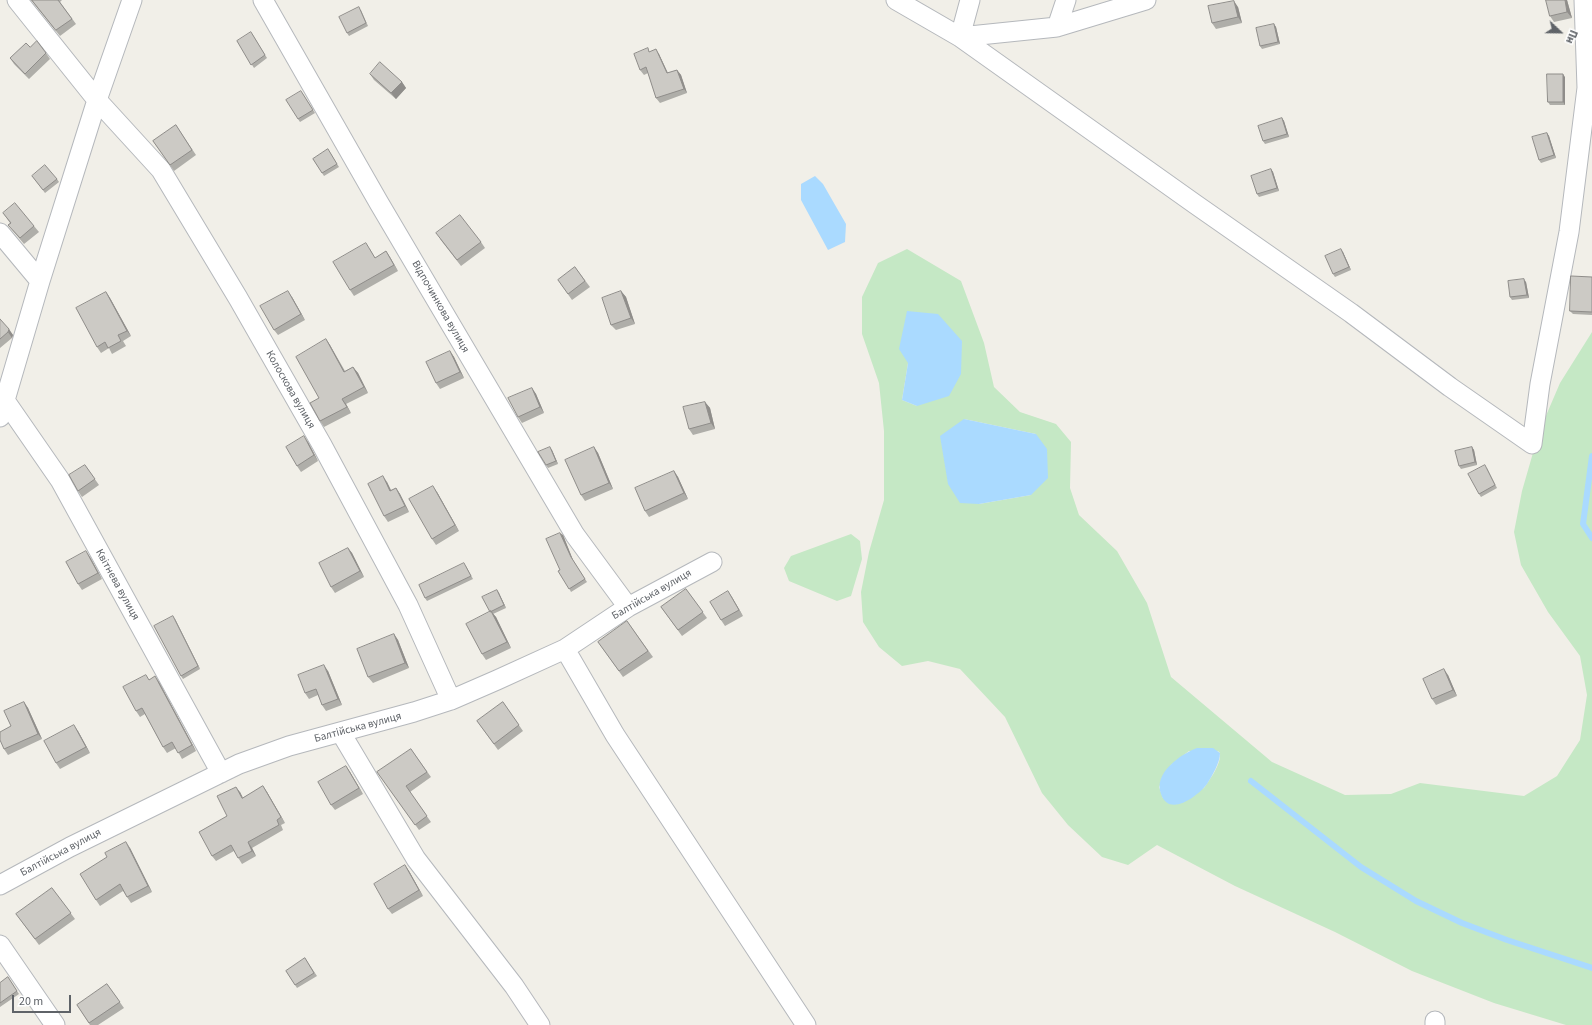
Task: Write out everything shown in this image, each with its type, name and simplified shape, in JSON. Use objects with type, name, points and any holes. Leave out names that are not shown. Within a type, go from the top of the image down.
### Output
[{"type":"street","name":"Колоскова вулиця","points":[[17,0],[97,100],[161,170],[238,298],[322,445],[408,605],[451,700]]},
{"type":"street","name":"Відпочинкова вулиця","points":[[263,0],[383,209],[575,536],[628,607]]},
{"type":"street","points":[[896,0],[960,37],[1351,313],[1450,387],[1532,444],[1540,384],[1569,232],[1587,88],[1584,0]]},
{"type":"street","points":[[960,37],[970,0]]},
{"type":"street","points":[[1058,27],[1066,0]]},
{"type":"street","points":[[960,37],[1058,27],[1146,0]]},
{"type":"street","points":[[3,409],[40,282],[129,2]]},
{"type":"street","points":[[0,233],[40,282]]},
{"type":"street","name":"Квітнева вулиця","points":[[3,409],[60,480],[221,773]]},
{"type":"street","name":"Балтійська вулиця","points":[[0,886],[70,847],[239,764],[289,746],[341,733],[451,700],[564,650],[628,607],[712,562]]},
{"type":"street","points":[[564,650],[615,735],[806,1025]]},
{"type":"street","points":[[341,733],[416,859],[514,986],[540,1025]]},
{"type":"street","points":[[0,945],[55,1025]]},
{"type":"green space","points":[[907,249],[961,281],[984,343],[994,387],[1020,412],[1056,424],[1071,442],[1070,488],[1079,515],[1117,551],[1147,603],[1171,677],[1272,762],[1345,795],[1391,794],[1420,783],[1524,796],[1557,776],[1580,740],[1587,695],[1580,656],[1548,612],[1521,565],[1514,532],[1522,491],[1539,432],[1560,383],[1592,332],[1592,1025],[1566,1025],[1494,1003],[1412,971],[1335,932],[1235,886],[1157,845],[1128,865],[1102,857],[1068,825],[1042,793],[1005,717],[960,669],[928,661],[902,666],[879,647],[863,622],[861,592],[869,552],[884,500],[884,431],[879,383],[862,334],[862,297],[878,263]],"holes":[[[908,363],[917,406],[902,400]],[[964,419],[1036,434],[1031,495],[979,504]],[[1189,751],[1218,751],[1220,753],[1217,767],[1204,788],[1163,798],[1159,787],[1171,765]]]},
{"type":"green space","points":[[851,534],[860,541],[862,559],[851,596],[837,601],[789,581],[784,568],[791,556]]},
{"type":"water","points":[[815,176],[823,184],[846,224],[845,242],[828,250],[801,200],[801,184]]},
{"type":"water","points":[[907,311],[938,314],[962,341],[961,374],[949,396],[917,406],[902,400],[908,363],[899,349]]},
{"type":"water","points":[[964,419],[1036,434],[1047,449],[1048,478],[1031,495],[979,504],[960,503],[948,484],[940,436]]},
{"type":"water","points":[[1197,748],[1213,748],[1220,753],[1219,761],[1203,789],[1191,799],[1177,805],[1170,804],[1165,801],[1161,794],[1161,779],[1170,765]]},
{"type":"building","points":[[32,0],[58,0],[72,19],[56,30]]},
{"type":"building","points":[[1546,0],[1565,0],[1567,12],[1550,16]]},
{"type":"building","points":[[1234,1],[1238,17],[1212,23],[1208,6]]},
{"type":"building","points":[[359,7],[366,23],[347,33],[339,17]]},
{"type":"building","points":[[1274,24],[1278,42],[1260,46],[1256,28]]},
{"type":"building","points":[[251,32],[265,55],[251,65],[237,41]]},
{"type":"building","points":[[37,41],[46,53],[25,74],[10,58],[26,43],[30,47]]},
{"type":"building","points":[[648,48],[649,52],[656,49],[667,73],[677,70],[684,89],[656,98],[646,67],[640,70],[634,54]]},
{"type":"building","points":[[380,62],[402,82],[391,93],[370,74]]},
{"type":"building","points":[[1547,74],[1563,74],[1563,102],[1548,102]]},
{"type":"building","points":[[301,91],[313,110],[298,119],[286,100]]},
{"type":"building","points":[[1282,118],[1287,134],[1263,141],[1258,126]]},
{"type":"building","points":[[176,125],[192,150],[170,165],[153,141]]},
{"type":"building","points":[[1547,133],[1554,155],[1539,160],[1532,137]]},
{"type":"building","points":[[328,149],[337,164],[322,173],[313,159]]},
{"type":"building","points":[[45,165],[57,179],[43,190],[32,176]]},
{"type":"building","points":[[1271,169],[1277,188],[1257,194],[1251,176]]},
{"type":"building","points":[[15,203],[34,226],[20,238],[8,225],[11,223],[3,213]]},
{"type":"building","points":[[460,215],[481,242],[457,260],[436,233]]},
{"type":"building","points":[[366,243],[375,258],[386,251],[394,265],[350,290],[333,262]]},
{"type":"building","points":[[1341,249],[1349,267],[1333,274],[1325,256]]},
{"type":"building","points":[[575,267],[585,281],[568,294],[558,280]]},
{"type":"building","points":[[1571,276],[1592,277],[1592,312],[1570,311]]},
{"type":"building","points":[[1524,279],[1527,295],[1510,297],[1508,281]]},
{"type":"building","points":[[288,291],[301,314],[274,330],[260,306]]},
{"type":"building","points":[[621,291],[631,318],[611,325],[602,298]]},
{"type":"building","points":[[106,292],[127,331],[118,335],[121,341],[108,348],[105,342],[97,347],[76,308]]},
{"type":"building","points":[[0,319],[9,329],[8,332],[0,339]]},
{"type":"building","points":[[326,339],[344,372],[353,367],[364,387],[342,399],[347,407],[320,421],[310,403],[319,398],[296,357]]},
{"type":"building","points":[[450,351],[460,372],[436,383],[426,362]]},
{"type":"building","points":[[532,388],[540,407],[518,417],[508,398]]},
{"type":"building","points":[[705,402],[711,423],[689,429],[683,407]]},
{"type":"building","points":[[304,436],[314,455],[297,466],[286,447]]},
{"type":"building","points":[[550,447],[556,461],[546,465],[538,452]]},
{"type":"building","points":[[594,447],[609,483],[581,495],[565,460]]},
{"type":"building","points":[[1472,447],[1475,462],[1459,466],[1455,451]]},
{"type":"building","points":[[85,465],[95,479],[78,491],[69,475]]},
{"type":"building","points":[[1485,465],[1495,485],[1479,494],[1468,474]]},
{"type":"building","points":[[674,471],[684,493],[645,511],[635,488]]},
{"type":"building","points":[[383,476],[390,491],[396,488],[405,506],[384,516],[368,484]]},
{"type":"building","points":[[433,486],[455,525],[432,539],[409,499]]},
{"type":"building","points":[[560,533],[571,557],[585,579],[569,589],[558,571],[560,570],[546,539]]},
{"type":"building","points":[[348,548],[360,571],[331,587],[319,563]]},
{"type":"building","points":[[86,551],[98,573],[78,584],[66,562]]},
{"type":"building","points":[[464,563],[471,576],[425,598],[419,585]]},
{"type":"building","points":[[686,589],[703,612],[678,630],[661,607]]},
{"type":"building","points":[[497,590],[504,605],[490,612],[482,597]]},
{"type":"building","points":[[728,591],[739,610],[721,620],[710,602]]},
{"type":"building","points":[[491,611],[507,642],[482,654],[466,624]]},
{"type":"building","points":[[173,616],[198,666],[181,676],[154,626]]},
{"type":"building","points":[[627,621],[648,651],[619,671],[598,642]]},
{"type":"building","points":[[394,634],[405,663],[368,677],[357,649]]},
{"type":"building","points":[[324,665],[338,699],[322,705],[316,689],[305,693],[298,675]]},
{"type":"building","points":[[1444,669],[1453,690],[1432,699],[1423,679]]},
{"type":"building","points":[[146,675],[149,680],[155,676],[192,745],[178,753],[172,742],[163,747],[142,708],[136,711],[123,687]]},
{"type":"building","points":[[24,702],[38,734],[4,749],[0,740],[0,732],[11,726],[4,711]]},
{"type":"building","points":[[503,702],[519,725],[494,744],[477,721]]},
{"type":"building","points":[[74,725],[86,747],[56,763],[44,741]]},
{"type":"building","points":[[411,749],[427,772],[406,786],[427,816],[415,825],[377,772]]},
{"type":"building","points":[[346,766],[359,788],[331,805],[318,782]]},
{"type":"building","points":[[263,786],[281,817],[277,820],[279,825],[248,842],[252,851],[238,858],[231,845],[212,856],[199,832],[227,816],[217,796],[236,787],[242,798]]},
{"type":"building","points":[[126,842],[148,886],[127,897],[120,884],[96,900],[80,874],[107,857],[105,853]]},
{"type":"building","points":[[405,865],[419,890],[388,909],[374,884]]},
{"type":"building","points":[[52,888],[71,913],[35,939],[16,914]]},
{"type":"building","points":[[305,958],[314,973],[295,985],[286,971]]},
{"type":"building","points":[[8,977],[17,991],[0,1003],[0,983]]},
{"type":"building","points":[[107,984],[120,1002],[89,1023],[77,1005]]},
{"type":"waterway","points":[[1592,456],[1583,524],[1592,538]]},
{"type":"waterway","points":[[1251,781],[1361,867],[1416,901],[1462,923],[1507,940],[1592,968]]}]
